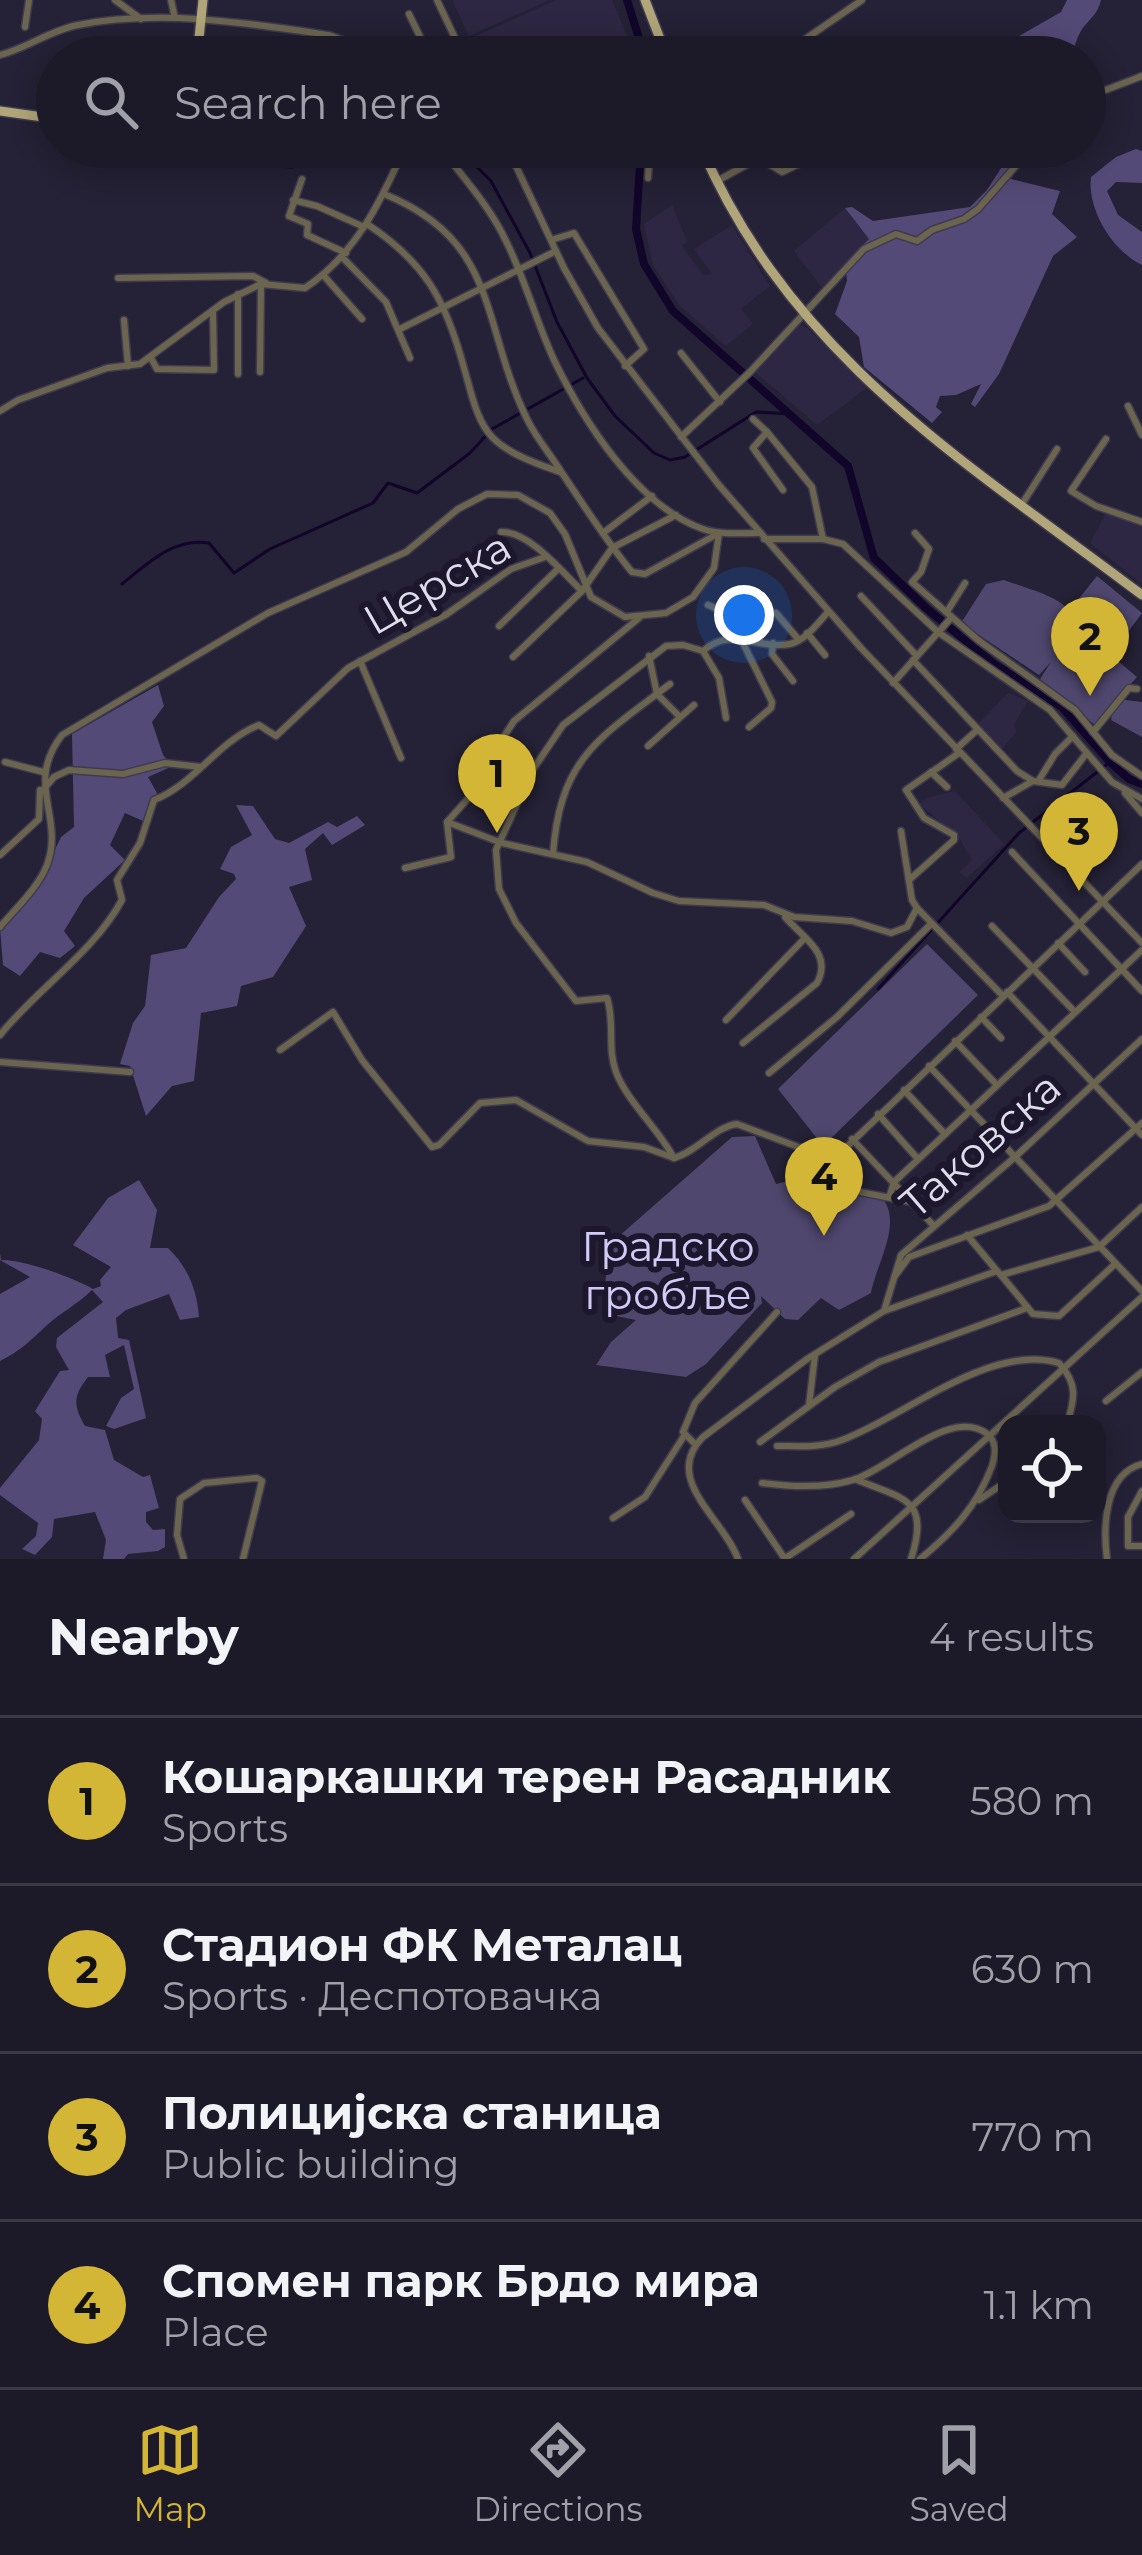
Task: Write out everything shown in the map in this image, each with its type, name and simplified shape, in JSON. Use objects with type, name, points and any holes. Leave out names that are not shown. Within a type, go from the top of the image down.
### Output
[{"type":"main road","points":[[199,36],[203,0]]},
{"type":"main road","points":[[645,0],[659,36]]},
{"type":"main road","points":[[0,110],[36,116]]},
{"type":"main road","points":[[710,168],[754,248],[803,316],[888,400],[1142,595]]},
{"type":"street","points":[[25,27],[29,0]]},
{"type":"street","points":[[115,0],[141,19]]},
{"type":"street","points":[[171,0],[176,18]]},
{"type":"street","points":[[437,0],[454,36]]},
{"type":"street","points":[[811,36],[862,0]]},
{"type":"street","points":[[409,14],[420,36]]},
{"type":"street","points":[[52,36],[74,25],[176,18],[331,36]]},
{"type":"street","points":[[0,55],[36,44]]},
{"type":"street","points":[[1106,90],[1142,76]]},
{"type":"street","points":[[118,278],[254,276],[265,284],[296,290],[323,276],[345,256],[395,168]]},
{"type":"street","points":[[456,168],[492,215],[567,384],[628,476],[676,515],[719,533],[823,539],[850,549],[939,631],[1050,710],[1142,813]]},
{"type":"street","points":[[517,168],[590,314],[688,447],[828,612],[1142,947],[894,1182],[890,1195]]},
{"type":"street","points":[[648,178],[649,168]]},
{"type":"street","points":[[716,182],[741,168]]},
{"type":"street","points":[[681,437],[742,381],[864,249],[896,234],[917,241],[932,230],[964,219],[1014,168]]},
{"type":"street","points":[[302,179],[289,216],[308,224],[307,235],[345,256],[386,302],[410,358]]},
{"type":"street","points":[[384,194],[446,229],[463,251],[482,289],[523,411],[632,572],[645,574],[719,533]]},
{"type":"street","points":[[293,200],[366,225],[413,259],[444,307],[488,432],[515,453],[562,472]]},
{"type":"street","points":[[550,240],[574,233],[644,349],[625,366]]},
{"type":"street","points":[[400,329],[556,251]]},
{"type":"street","points":[[323,276],[362,320]]},
{"type":"street","points":[[0,411],[106,368],[151,358],[238,294],[265,284]]},
{"type":"street","points":[[260,372],[265,284]]},
{"type":"street","points":[[238,294],[238,374]]},
{"type":"street","points":[[151,358],[157,369],[214,370],[213,311]]},
{"type":"street","points":[[124,320],[128,366]]},
{"type":"street","points":[[681,353],[720,402]]},
{"type":"street","points":[[1128,406],[1142,435]]},
{"type":"street","points":[[753,419],[812,487],[823,539]]},
{"type":"street","points":[[767,432],[753,448],[783,490]]},
{"type":"street","points":[[1106,440],[1071,491],[1096,506],[1142,522]]},
{"type":"street","points":[[1022,504],[1057,449]]},
{"type":"street","points":[[0,855],[39,819],[50,751],[69,730],[268,614],[406,552],[478,497],[518,494],[550,512],[565,535],[584,590]]},
{"type":"street","points":[[602,533],[652,496]]},
{"type":"street","points":[[513,658],[584,590],[612,548],[676,515]]},
{"type":"street","points":[[501,532],[515,531],[527,538],[612,612],[639,618]]},
{"type":"street","points":[[915,532],[929,548],[912,582],[949,616],[1075,710],[1124,765],[1142,776]]},
{"type":"street","points":[[405,868],[451,857],[447,822],[482,783],[514,721],[639,618],[678,607],[710,578],[719,533]]},
{"type":"street","name":"Церска","points":[[0,1035],[25,1004],[97,938],[116,911],[122,900],[117,880],[140,843],[154,800],[172,793],[255,726],[276,736],[322,689],[360,661],[447,614],[511,569],[545,557]]},
{"type":"street","points":[[499,626],[559,568]]},
{"type":"street","points":[[893,682],[939,631],[965,584]]},
{"type":"street","points":[[861,596],[1006,761],[1036,781],[1062,785],[1086,754]]},
{"type":"street","points":[[708,605],[737,616],[760,641]]},
{"type":"street","points":[[703,651],[723,638],[788,644],[799,640],[828,612]]},
{"type":"street","points":[[776,613],[799,640]]},
{"type":"street","points":[[807,633],[825,655]]},
{"type":"street","points":[[741,639],[772,702],[749,727]]},
{"type":"street","points":[[773,643],[772,654],[793,681]]},
{"type":"street","points":[[674,1159],[615,1069],[608,998],[575,1000],[516,922],[499,889],[496,850],[550,740],[649,656],[674,644],[703,651],[719,678],[726,718]]},
{"type":"street","points":[[649,656],[657,694],[679,716]]},
{"type":"street","name":"Церска","points":[[360,661],[401,758]]},
{"type":"street","points":[[553,854],[556,816],[578,764],[604,734],[670,684]]},
{"type":"street","points":[[1094,732],[1129,688],[1137,689]]},
{"type":"street","points":[[648,746],[694,705]]},
{"type":"street","points":[[909,880],[954,835],[924,818],[906,793],[977,730]]},
{"type":"street","points":[[1004,798],[1036,781],[1073,736]]},
{"type":"street","points":[[5,762],[43,772]]},
{"type":"street","points":[[43,789],[69,770],[123,774],[165,764],[201,767]]},
{"type":"street","points":[[931,772],[947,787]]},
{"type":"street","points":[[0,927],[47,863],[51,841],[43,789]]},
{"type":"street","points":[[1123,789],[1142,799]]},
{"type":"street","points":[[447,822],[502,843],[587,862],[680,901],[764,904],[783,914],[821,955],[820,977],[743,1043]]},
{"type":"street","points":[[893,1280],[909,1257],[1056,1201],[1140,1129],[916,908],[902,831]]},
{"type":"street","points":[[1012,852],[1142,991]]},
{"type":"street","points":[[280,1050],[333,1012],[362,1060],[432,1147],[440,1145],[480,1103],[516,1100],[588,1141],[644,1147],[674,1159],[737,1124],[833,1160],[1142,864]]},
{"type":"street","points":[[783,914],[852,921],[891,933],[907,927],[916,908]]},
{"type":"street","points":[[992,926],[1076,1012]]},
{"type":"street","points":[[769,1073],[934,927]]},
{"type":"street","points":[[726,1020],[806,938]]},
{"type":"street","points":[[1058,944],[1084,972]]},
{"type":"street","points":[[981,1017],[1000,1038]]},
{"type":"street","name":"Таковска","points":[[884,1311],[899,1257],[1142,1039]]},
{"type":"street","points":[[955,1041],[997,1085]]},
{"type":"street","points":[[0,1062],[130,1072]]},
{"type":"street","points":[[854,1559],[1142,1294],[929,1066]]},
{"type":"street","points":[[904,1090],[945,1134]]},
{"type":"street","points":[[878,1114],[918,1159]]},
{"type":"street","points":[[852,1139],[934,1226]]},
{"type":"street","points":[[809,1182],[914,1203]]},
{"type":"street","points":[[738,1559],[726,1533],[689,1482],[695,1444],[815,1353],[884,1311],[999,1273],[1099,1247],[1141,1210]]},
{"type":"street","points":[[968,1235],[1033,1314],[1059,1316],[1115,1264]]},
{"type":"street","points":[[760,1442],[835,1387],[899,1353],[1027,1308]]},
{"type":"street","points":[[613,1518],[645,1498],[684,1436],[685,1418],[695,1402],[777,1312]]},
{"type":"street","points":[[808,1406],[815,1353]]},
{"type":"street","points":[[777,1446],[838,1442],[953,1382],[1023,1360],[1051,1360],[1072,1379],[1076,1398],[1070,1415]]},
{"type":"street","points":[[1106,1401],[1142,1372]]},
{"type":"street","points":[[762,1483],[809,1486],[855,1479],[936,1433],[971,1426],[991,1436]]},
{"type":"street","points":[[684,1436],[695,1444]]},
{"type":"street","points":[[920,1559],[951,1533],[976,1502],[994,1460],[991,1436]]},
{"type":"street","points":[[1107,1559],[1105,1510],[1129,1469],[1142,1464]]},
{"type":"street","points":[[184,1559],[177,1535],[180,1498],[204,1483],[256,1478],[262,1481],[243,1559]]},
{"type":"street","points":[[855,1479],[890,1489],[913,1507],[919,1531],[911,1559]]},
{"type":"street","points":[[976,1502],[998,1487]]},
{"type":"street","points":[[1142,1490],[1128,1517],[1128,1546],[1142,1546]]},
{"type":"street","points":[[745,1500],[784,1559],[851,1514]]},
{"type":"shaded area","points":[[452,0],[549,0],[469,36]]},
{"type":"shaded area","points":[[557,0],[612,0],[627,36],[476,36]]},
{"type":"shaded area","points":[[1067,0],[1101,0],[1079,36],[1019,36],[1061,12]]},
{"type":"shaded area","points":[[1142,151],[1142,183],[1116,182],[1107,191],[1118,215],[1142,232],[1142,265],[1121,250],[1093,203],[1091,177],[1116,157]]},
{"type":"shaded area","points":[[1001,168],[1016,168],[1011,179],[1060,191],[1052,214],[1077,237],[1053,256],[999,374],[975,407],[971,404],[981,384],[940,396],[936,407],[942,412],[932,423],[864,367],[859,337],[835,314],[847,281],[845,263],[869,239],[845,208],[852,207],[873,221],[970,207]]},
{"type":"shaded area","points":[[672,205],[687,241],[682,246],[703,275],[712,274],[694,249],[732,225],[770,286],[741,309],[753,324],[726,346],[680,306],[653,266],[644,224]]},
{"type":"shaded area","points":[[845,208],[869,239],[822,288],[794,251]]},
{"type":"shaded area","points":[[798,325],[806,327],[868,387],[817,425],[755,372]]},
{"type":"shaded area","points":[[1106,513],[1142,523],[1142,584],[1090,543]]},
{"type":"shaded area","points":[[158,685],[164,706],[152,722],[163,755],[173,766],[148,777],[157,793],[143,821],[125,813],[110,845],[125,860],[84,898],[64,931],[75,946],[60,958],[40,952],[20,976],[3,965],[0,928],[42,877],[61,837],[74,827],[72,734]]},
{"type":"shaded area","points":[[1008,693],[1028,701],[1014,725],[1017,732],[1000,751],[977,725]]},
{"type":"shaded area","points":[[955,791],[1004,844],[967,878],[960,872],[972,860],[958,836],[919,804]]},
{"type":"shaded area","points":[[236,805],[253,806],[275,839],[289,843],[328,822],[337,827],[357,816],[365,825],[332,845],[323,833],[305,849],[312,880],[289,887],[306,926],[273,977],[241,986],[237,1006],[201,1013],[194,1081],[172,1086],[146,1116],[130,1066],[120,1064],[133,1023],[145,1006],[151,955],[186,948],[236,879],[220,869],[231,847],[252,835]]},
{"type":"shaded area","points":[[139,1180],[157,1210],[150,1248],[168,1248],[181,1263],[194,1288],[199,1317],[180,1320],[169,1294],[116,1318],[118,1338],[129,1340],[146,1418],[114,1429],[106,1426],[121,1398],[134,1389],[124,1345],[105,1355],[110,1377],[88,1377],[77,1395],[77,1406],[85,1426],[105,1430],[114,1460],[143,1477],[150,1475],[159,1508],[146,1512],[146,1522],[153,1530],[165,1529],[165,1547],[128,1554],[124,1559],[103,1559],[106,1540],[95,1512],[54,1519],[52,1537],[35,1555],[22,1549],[36,1536],[38,1523],[0,1495],[0,1488],[39,1440],[42,1419],[35,1411],[60,1371],[69,1370],[56,1347],[57,1338],[103,1302],[92,1290],[0,1361],[0,1294],[30,1277],[0,1260],[0,1253],[1,1260],[48,1270],[93,1289],[101,1286],[100,1280],[111,1267],[73,1245],[108,1198]]},
{"type":"green space","points":[[1097,576],[1142,613],[1119,644],[1073,606]]},
{"type":"green space","points":[[1004,580],[1063,605],[1078,623],[1081,636],[1085,633],[1137,677],[1118,699],[1142,702],[1142,737],[1111,720],[1113,708],[1097,727],[1040,679],[1051,662],[1039,675],[961,623],[986,584]]},
{"type":"green space","points":[[927,944],[978,995],[823,1146],[778,1089]]},
{"type":"green space","name":"Градско гробље","points":[[755,1136],[776,1184],[800,1178],[811,1186],[880,1196],[890,1217],[889,1230],[871,1293],[839,1310],[821,1298],[798,1320],[785,1319],[761,1296],[762,1303],[706,1364],[686,1377],[596,1365],[611,1342],[636,1320],[611,1315],[603,1300],[610,1244],[732,1137]]},
{"type":"waterway","points":[[627,0],[638,36]]},
{"type":"waterway","points":[[478,168],[491,181],[530,253],[557,322],[587,378],[615,416],[654,453],[670,460],[685,457],[756,412],[790,414]]},
{"type":"waterway","points":[[640,168],[636,229],[644,264],[673,311],[848,466],[874,558],[994,664],[1062,707],[1110,762],[1142,784]]},
{"type":"waterway","points":[[122,584],[162,554],[196,542],[209,543],[234,573],[270,549],[373,503],[388,483],[417,493],[470,453],[492,429],[583,378]]},
{"type":"waterway","points":[[878,989],[1019,833],[1110,762]]},
{"type":"place","name":"Стадион ФК Металац","points":[[1090,696]]},
{"type":"place","name":"Кошаркашки терен Расадник","points":[[497,833]]},
{"type":"place","name":"Полицијска станица","points":[[1079,891]]},
{"type":"place","name":"Спомен парк Брдо мира","points":[[824,1236]]}]
